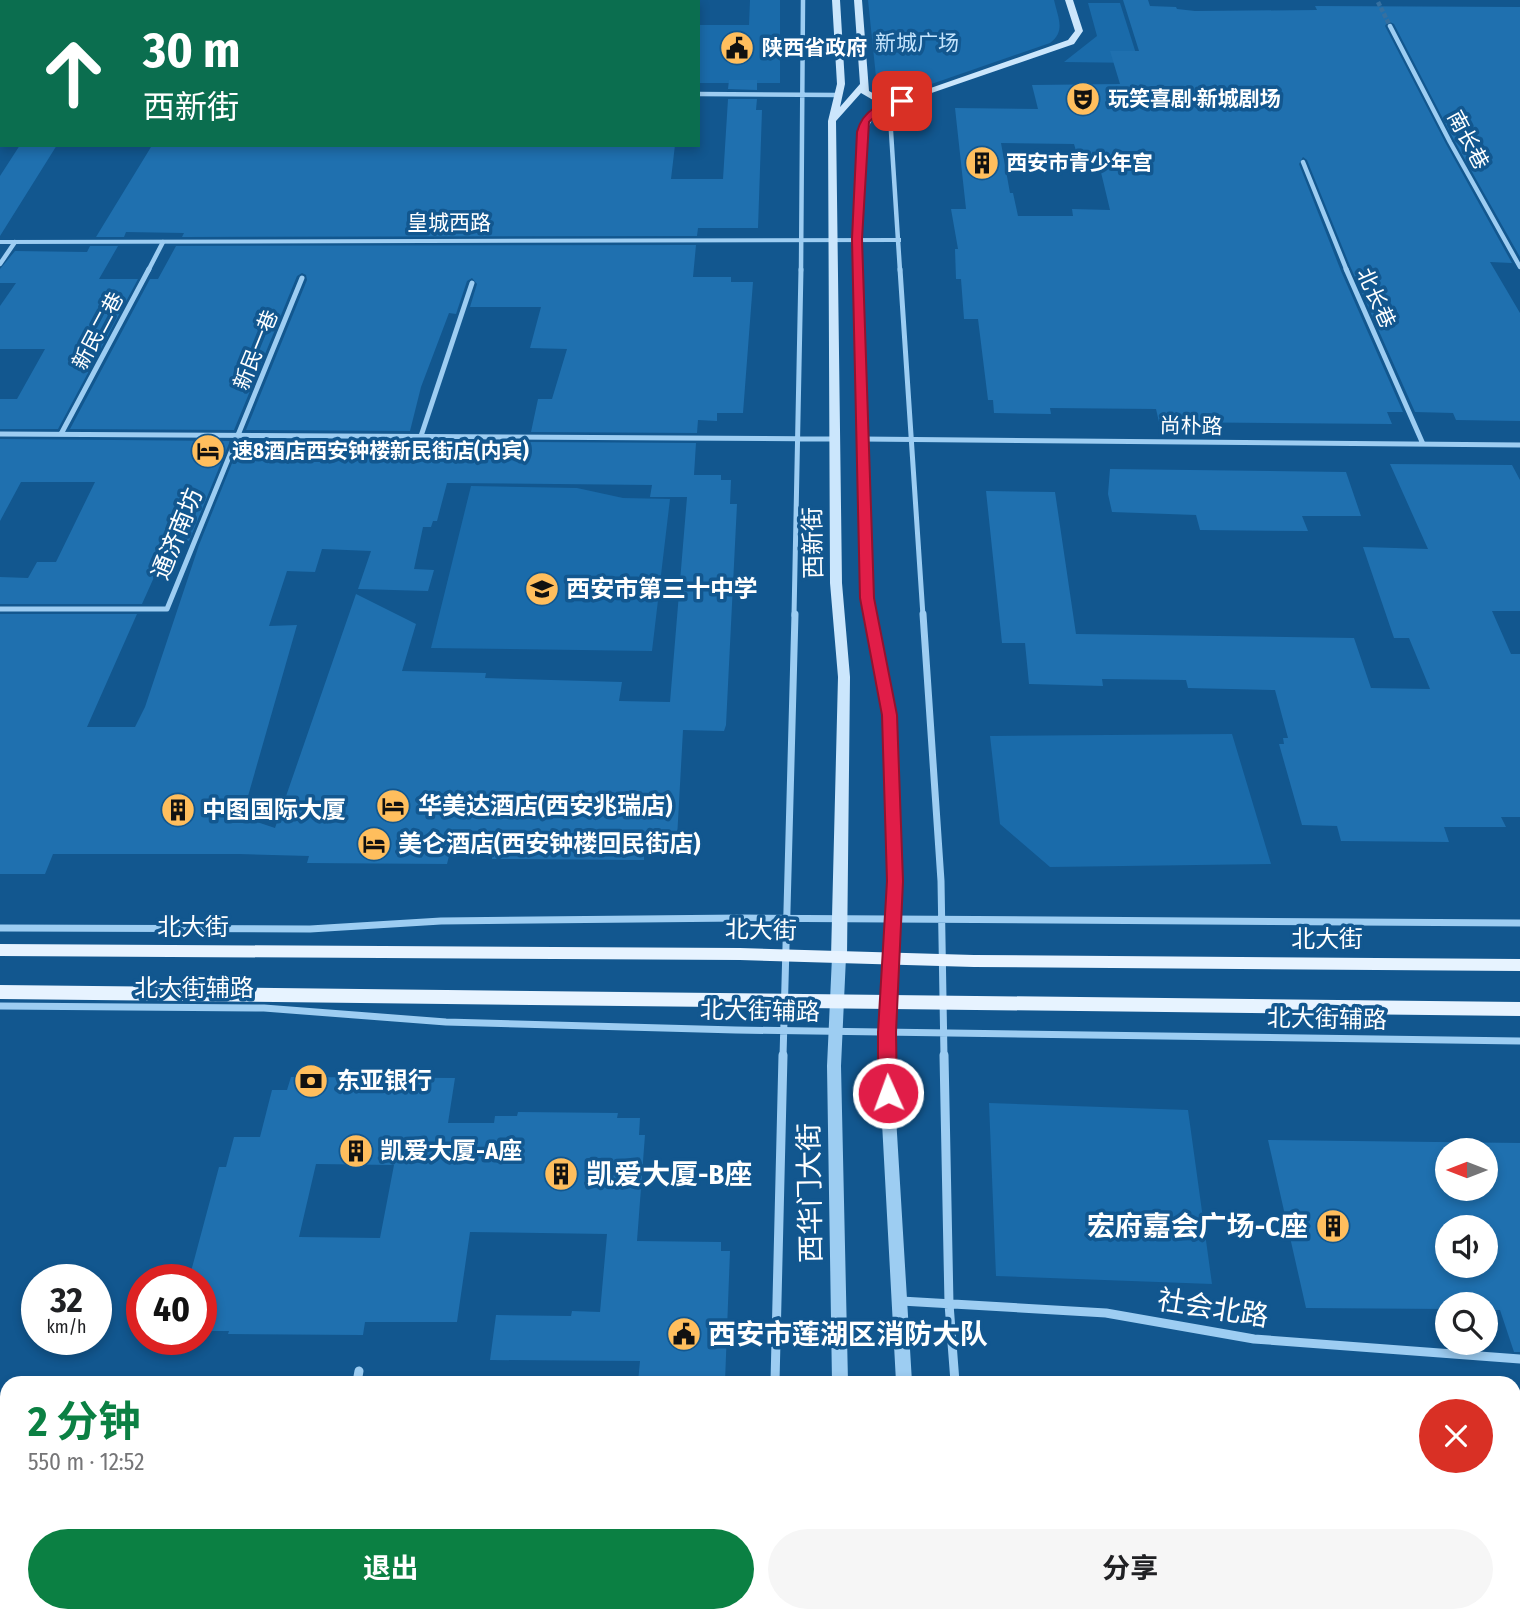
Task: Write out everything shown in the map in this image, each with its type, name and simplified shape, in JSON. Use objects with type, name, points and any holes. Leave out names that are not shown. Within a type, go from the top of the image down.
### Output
[{"type":"main road","name":"西新街","points":[[836,0],[839,90],[832,121],[836,583],[844,677],[839,957]]},
{"type":"main road","points":[[858,0],[865,92],[872,97],[902,101]]},
{"type":"main road","points":[[889,1002],[895,881],[890,715],[867,598],[857,239],[862,132],[865,121],[880,107],[1071,42],[1079,31],[1072,1]]},
{"type":"main road","points":[[832,121],[863,86]]},
{"type":"main road","name":"北大街","points":[[0,950],[785,955],[942,960],[1520,965]]},
{"type":"main road","points":[[0,992],[1520,1009]]},
{"type":"street","points":[[775,1376],[799,439],[803,0]]},
{"type":"street","name":"南长巷","points":[[1391,26],[1450,142],[1520,267]]},
{"type":"street","points":[[700,94],[803,94],[839,90]]},
{"type":"street","points":[[902,101],[890,116],[942,921],[949,1304],[955,1376]]},
{"type":"street","name":"北长巷","points":[[1304,162],[1335,244],[1423,444]]},
{"type":"street","name":"皇城西路","points":[[0,242],[898,240]]},
{"type":"street","points":[[0,264],[15,242]]},
{"type":"street","name":"新民二巷","points":[[61,434],[163,242]]},
{"type":"street","name":"新民一巷","points":[[239,435],[302,278]]},
{"type":"street","points":[[421,436],[472,283]]},
{"type":"street","points":[[0,433],[835,439]]},
{"type":"street","name":"通济南坊","points":[[0,609],[167,609],[239,435]]},
{"type":"street","name":"尚朴路","points":[[862,439],[1520,446]]},
{"type":"street","points":[[0,928],[310,929],[441,920],[788,918],[1520,923]]},
{"type":"street","name":"西新街","points":[[837,1002],[839,957]]},
{"type":"street","name":"西华门大街","points":[[837,1002],[835,1031],[840,1376]]},
{"type":"street","points":[[889,1002],[886,1067],[904,1376]]},
{"type":"street","name":"北大街辅路","points":[[0,1006],[264,1008],[446,1022],[783,1030],[1520,1041]]},
{"type":"street","name":"社会北路","points":[[900,1301],[1106,1313],[1254,1339],[1520,1359]]},
{"type":"street","points":[[358,1376],[359,1370]]},
{"type":"green space","points":[[750,0],[780,0],[780,83],[700,83],[700,25],[749,25]]},
{"type":"green space","name":"新城广场","points":[[868,0],[1054,0],[1059,29],[1050,43],[894,97],[878,96]]},
{"type":"green space","points":[[1088,3],[1120,3],[1139,63],[1064,62],[1097,36]]},
{"type":"green space","points":[[471,486],[577,488],[623,498],[670,499],[652,651],[431,648]]},
{"type":"green space","points":[[1232,734],[1271,864],[1050,867],[1000,824],[990,736]]},
{"type":"green space","points":[[989,1103],[1188,1110],[1212,1284],[996,1276]]},
{"type":"building","points":[[1123,0],[1148,0],[1150,6],[1195,11],[1317,10],[1315,6],[1520,7],[1520,257],[1454,140],[1394,24],[1388,21],[1385,26],[1512,263],[1490,262],[1520,313],[1520,421],[1456,420],[1453,413],[1415,412],[1350,266],[1307,160],[1303,157],[1299,164],[1341,271],[1403,412],[1387,412],[1392,424],[1159,422],[1156,409],[1050,408],[1051,414],[994,413],[993,400],[988,400],[978,319],[964,319],[961,279],[956,279],[955,249],[958,249],[951,209],[966,209],[955,108],[1038,109],[1032,85],[1120,84],[1110,51],[1139,51]],"holes":[[[1001,143],[1074,144],[1080,164],[1099,164],[1110,210],[1072,209],[1073,216],[1018,216],[1013,193],[1010,193]]]},
{"type":"building","points":[[729,80],[757,80],[757,90],[728,89]]},
{"type":"building","points":[[728,99],[757,99],[756,110],[762,110],[758,228],[698,228],[697,236],[182,237],[184,233],[126,232],[124,237],[96,237],[151,147],[675,147],[671,179],[723,179]]},
{"type":"building","points":[[19,147],[56,147],[0,236],[0,176]]},
{"type":"building","points":[[696,245],[693,277],[731,277],[731,282],[753,282],[743,413],[717,413],[717,421],[698,420],[697,433],[531,432],[538,399],[552,399],[567,349],[530,348],[541,307],[470,307],[477,284],[472,278],[467,281],[456,314],[449,313],[421,387],[410,431],[246,430],[307,280],[302,273],[297,276],[234,430],[70,429],[150,279],[158,279],[176,246]]},
{"type":"building","points":[[90,246],[118,246],[99,279],[138,279],[58,429],[0,429],[0,399],[17,399],[45,349],[0,349],[0,306],[16,283],[0,283],[0,269],[15,251],[87,252]]},
{"type":"building","points":[[0,439],[230,441],[189,541],[173,535],[142,604],[0,604],[0,577],[28,578],[37,562],[56,562],[95,482],[21,482],[0,521]]},
{"type":"building","points":[[241,441],[407,442],[403,457],[527,460],[529,442],[696,443],[694,475],[721,475],[721,480],[731,480],[730,504],[737,504],[726,725],[724,731],[683,730],[677,839],[667,839],[665,854],[644,854],[644,860],[492,859],[492,856],[449,856],[447,864],[307,863],[309,856],[53,854],[45,874],[0,874],[0,614],[137,614],[87,727],[135,727],[145,707],[199,545]],"holes":[[[447,483],[652,485],[650,497],[687,497],[670,702],[619,701],[622,682],[485,678],[486,673],[402,671],[416,624],[356,594],[275,828],[242,817],[297,625],[269,626],[287,571],[315,572],[322,549],[371,551],[358,589],[428,591],[434,570],[414,569],[423,527],[431,527],[433,521],[437,521]]]},
{"type":"building","points":[[1390,464],[1512,465],[1520,480],[1520,611],[1492,611],[1511,654],[1520,654],[1520,817],[1501,817],[1506,827],[1444,827],[1449,842],[1341,841],[1337,826],[1302,825],[1279,744],[1284,744],[1283,738],[1288,738],[1275,690],[1188,688],[1186,680],[1102,679],[1103,686],[1029,684],[1025,643],[1002,643],[986,491],[1055,492],[1076,634],[1354,638],[1371,688],[1430,689],[1409,638],[1394,638],[1363,547],[1428,549]]},
{"type":"building","points":[[1110,469],[1346,472],[1361,516],[1302,516],[1308,531],[1200,530],[1196,515],[1112,512],[1108,494]]},
{"type":"building","points":[[291,1077],[455,1078],[448,1123],[494,1123],[495,1116],[517,1116],[518,1112],[618,1113],[617,1118],[640,1118],[639,1135],[645,1135],[637,1241],[721,1242],[721,1251],[730,1251],[725,1376],[639,1376],[640,1361],[490,1360],[496,1315],[571,1316],[572,1311],[600,1312],[607,1234],[470,1232],[457,1322],[365,1322],[363,1335],[228,1334],[229,1331],[217,1331],[217,1264],[193,1264],[219,1167],[226,1167],[234,1137],[260,1137],[272,1090],[287,1090]],"holes":[[[316,1164],[394,1165],[380,1238],[299,1237]]]},
{"type":"building","name":"宏府嘉会广场-C座","points":[[1268,1140],[1435,1142],[1435,1201],[1498,1201],[1498,1143],[1520,1143],[1520,1352],[1514,1352],[1498,1310],[1498,1292],[1435,1292],[1435,1309],[1306,1308]]},
{"type":"tunnel","points":[[1378,2],[1390,26]]},
{"type":"place","name":"陕西省政府","points":[[737,48]]},
{"type":"place","name":"玩笑喜剧·新城剧场","points":[[1083,99]]},
{"type":"place","name":"西安市青少年宫","points":[[982,163]]},
{"type":"place","name":"速8酒店西安钟楼新民街店(内宾)","points":[[208,451]]},
{"type":"place","name":"西安市第三十中学","points":[[542,589]]},
{"type":"place","name":"华美达酒店(西安兆瑞店)","points":[[393,806]]},
{"type":"place","name":"中图国际大厦","points":[[178,810]]},
{"type":"place","name":"美仑酒店(西安钟楼回民街店)","points":[[374,844]]},
{"type":"place","name":"东亚银行","points":[[311,1081]]},
{"type":"place","name":"凯爱大厦-A座","points":[[356,1151]]},
{"type":"place","name":"凯爱大厦-B座","points":[[561,1174]]},
{"type":"place","name":"宏府嘉会广场-C座","points":[[1333,1226]]},
{"type":"place","name":"西安市莲湖区消防大队","points":[[684,1334]]},
{"type":"route","points":[[888,1093],[887,1032],[895,881],[890,715],[867,598],[857,239],[862,132],[865,121],[880,107],[902,101]]}]
